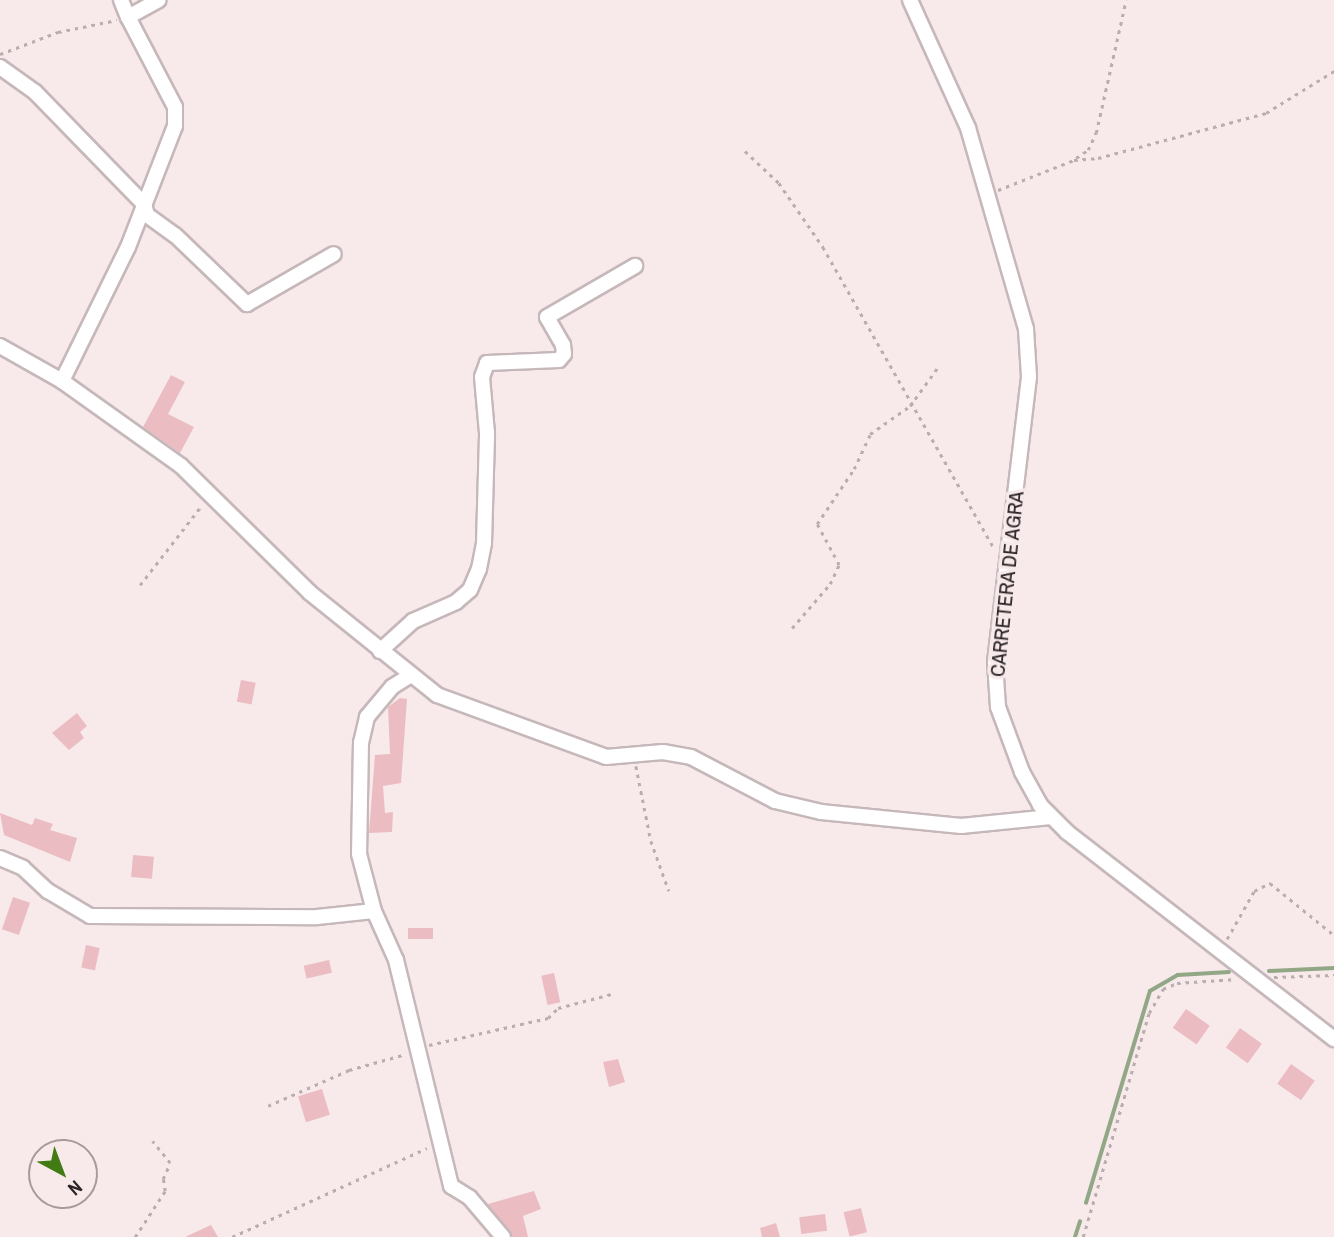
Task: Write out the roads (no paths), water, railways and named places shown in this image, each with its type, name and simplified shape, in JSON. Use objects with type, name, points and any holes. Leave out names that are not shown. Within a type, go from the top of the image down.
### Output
[{"type":"street","points":[[62,381],[145,204],[175,126],[175,107],[121,0]]},
{"type":"street","points":[[128,17],[159,0]]},
{"type":"street","name":"CARRETERA DE AGRA","points":[[910,0],[968,128],[989,194],[1029,350],[1008,570],[995,662],[998,707],[1022,772],[1051,817],[1334,1040]]},
{"type":"street","points":[[0,67],[35,92],[145,204],[147,215],[175,235],[247,304],[334,254]]},
{"type":"street","points":[[380,651],[413,621],[456,602],[470,590],[479,569],[484,543],[482,487],[487,433],[482,377],[487,363],[559,360],[565,354],[563,345],[547,317],[635,266]]},
{"type":"street","points":[[0,346],[62,381],[181,466],[309,592],[437,695],[506,723],[606,757],[634,758],[663,752],[691,757],[775,801],[821,812],[961,826],[1051,817]]},
{"type":"street","points":[[411,675],[392,687],[373,709],[361,742],[359,854],[374,911],[396,960],[437,1139],[452,1186],[470,1198],[503,1237]]},
{"type":"street","points":[[0,858],[23,868],[48,891],[90,916],[317,917],[374,911]]},
{"type":"waterway","points":[[1269,971],[1334,968]]},
{"type":"waterway","points":[[1086,1203],[1150,991],[1178,975],[1229,972]]},
{"type":"waterway","points":[[1075,1237],[1080,1222]]}]
